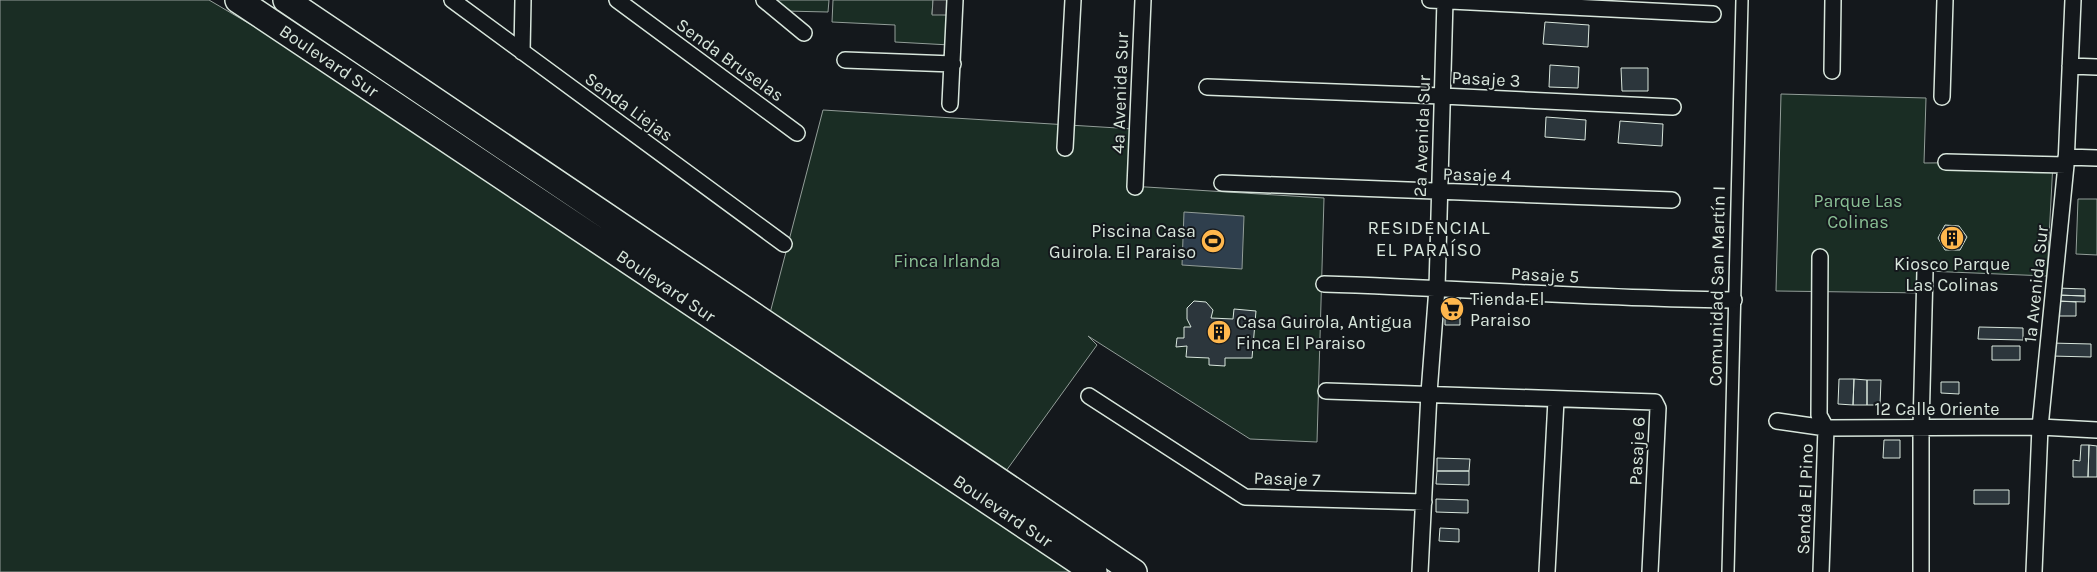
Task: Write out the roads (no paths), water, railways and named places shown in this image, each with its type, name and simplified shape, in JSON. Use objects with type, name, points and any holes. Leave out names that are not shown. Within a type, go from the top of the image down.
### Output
[{"type":"highway","name":"Boulevard Sur","points":[[238,0],[1094,572]]},
{"type":"highway","name":"Boulevard Sur","points":[[286,0],[1134,572]]},
{"type":"street","name":"Senda Liejas","points":[[452,0],[784,244]]},
{"type":"street","points":[[522,52],[523,0]]},
{"type":"street","name":"Senda Bruselas","points":[[617,0],[797,133]]},
{"type":"street","points":[[764,0],[804,33]]},
{"type":"street","points":[[950,104],[955,0]]},
{"type":"street","points":[[1065,148],[1073,0]]},
{"type":"street","name":"4a Avenida Sur","points":[[1135,187],[1142,0]]},
{"type":"street","points":[[1430,0],[1713,14]]},
{"type":"street","name":"2a Avenida Sur","points":[[1420,572],[1429,393],[1437,288],[1445,0]]},
{"type":"street","name":"Comunidad San Martín I","points":[[1728,572],[1742,0]]},
{"type":"street","points":[[1832,71],[1833,0]]},
{"type":"street","points":[[1942,97],[1945,0]]},
{"type":"street","name":"1a Avenida Sur","points":[[2034,572],[2040,427],[2066,161],[2073,0]]},
{"type":"street","points":[[845,60],[953,64]]},
{"type":"street","points":[[2070,66],[2097,67]]},
{"type":"street","name":"Pasaje 3","points":[[1207,87],[1672,107]]},
{"type":"street","points":[[1946,162],[2066,161],[2097,158]]},
{"type":"street","name":"Pasaje 4","points":[[1222,183],[1672,200]]},
{"type":"street","name":"Senda El Pino","points":[[1820,257],[1819,416],[1826,428],[1821,572]]},
{"type":"street","points":[[1921,572],[1921,428],[1925,271]]},
{"type":"street","name":"Pasaje 5","points":[[1324,284],[1660,299],[1734,300]]},
{"type":"street","name":"Pasaje 6","points":[[1326,391],[1654,402],[1657,404],[1650,572]]},
{"type":"street","name":"Pasaje 7","points":[[1089,396],[1245,497],[1424,502]]},
{"type":"street","points":[[1548,572],[1556,400]]},
{"type":"street","name":"12 Calle Oriente","points":[[1777,421],[1826,428],[2040,427],[2097,430]]},
{"type":"water","name":"Piscina Casa Guirola. El Paraiso","points":[[1184,212],[1244,216],[1242,269],[1182,265]]},
{"type":"place","name":"Kiosco Parque Las Colinas","points":[[1952,238]]},
{"type":"place","name":"Piscina Casa Guirola. El Paraiso","points":[[1213,241]]},
{"type":"place","name":"Tienda El Paraiso","points":[[1452,309]]},
{"type":"place","name":"Casa Guirola, Antigua Finca El Paraiso","points":[[1219,332]]},
{"type":"district","name":"RESIDENCIAL EL PARAÍSO","points":[[1429,238]]},
{"type":"park label","name":"Parque Las Colinas","points":[[1858,211]]},
{"type":"park label","name":"Finca Irlanda","points":[[947,261]]}]
